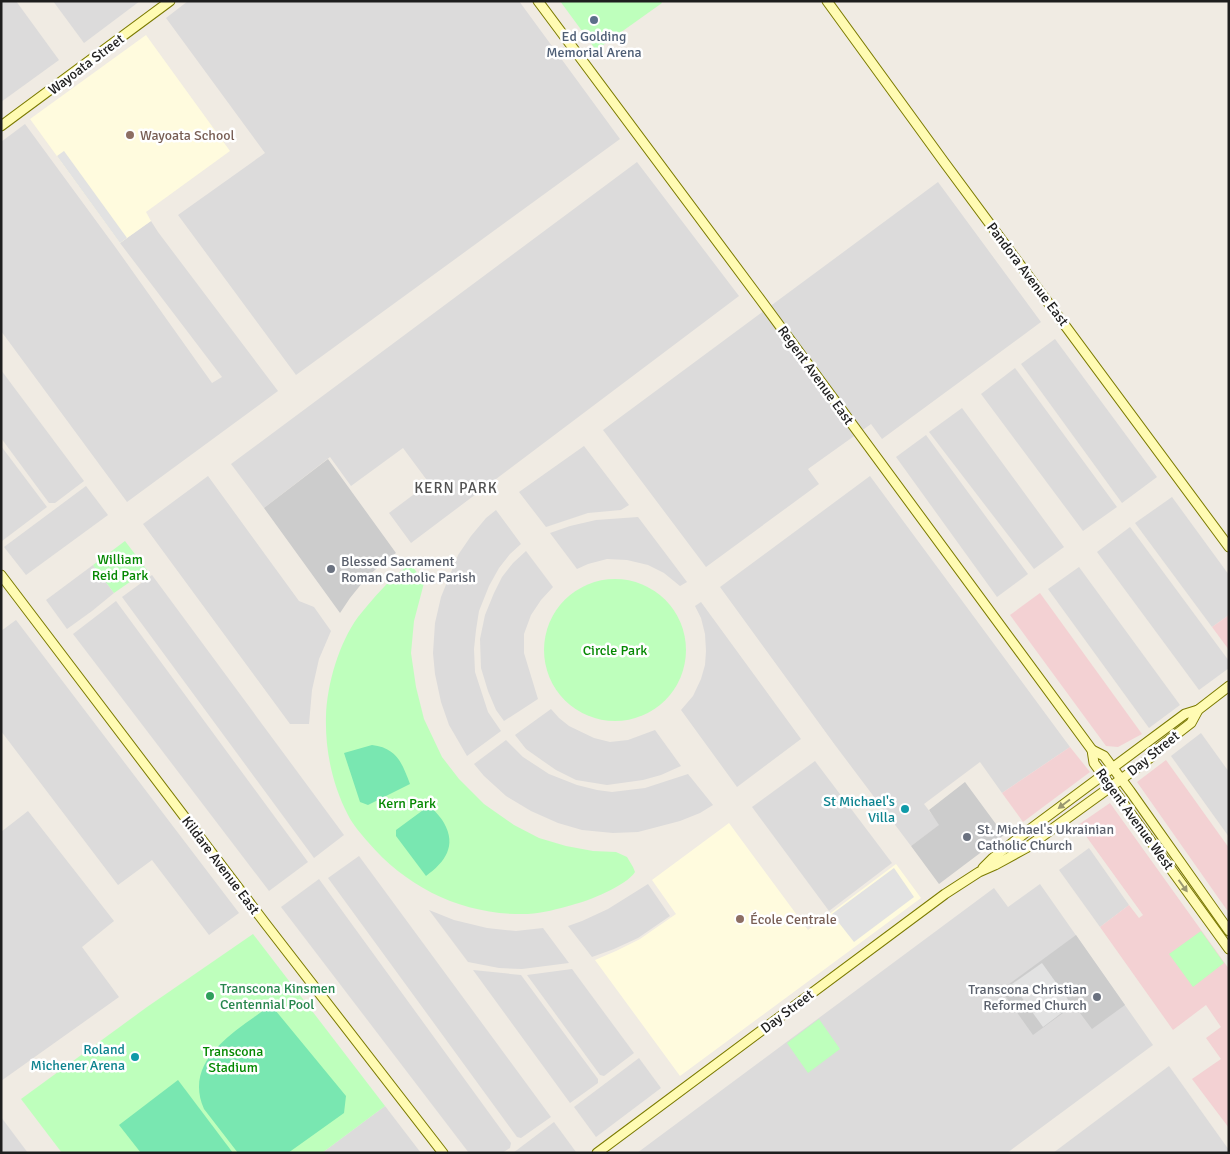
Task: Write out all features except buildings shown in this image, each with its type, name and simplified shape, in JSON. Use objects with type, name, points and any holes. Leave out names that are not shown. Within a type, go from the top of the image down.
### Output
[{"type":"street","name":"Wayoata Street","points":[[1,126],[170,1]]},
{"type":"street","name":"Regent Avenue East","points":[[538,1],[1092,750]]},
{"type":"street","name":"Pandora Avenue East","points":[[827,1],[1229,547]]},
{"type":"street","name":"Kildare Avenue East","points":[[1,575],[265,923],[443,1153]]},
{"type":"street","name":"Day Street","points":[[597,1153],[920,912],[979,872],[1026,848],[1070,817],[1151,757],[1190,722],[1198,710],[1229,686]]},
{"type":"street","name":"Day Street","points":[[979,872],[992,858],[1103,775],[1186,714],[1198,710]]},
{"type":"street","name":"Regent Avenue West","points":[[1092,750],[1104,756],[1229,931]]},
{"type":"street","name":"Regent Avenue West","points":[[1092,750],[1094,762],[1229,949]]},
{"type":"shaded area","points":[[1,1],[16,1],[59,60],[1,102]]},
{"type":"shaded area","points":[[53,1],[140,1],[84,43]]},
{"type":"shaded area","points":[[188,1],[519,1],[620,139],[296,375],[178,215],[265,153],[166,18]]},
{"type":"shaded area","name":"Wayoata School","points":[[146,35],[230,151],[146,212],[151,221],[120,243],[30,119]]},
{"type":"shaded area","points":[[25,124],[212,383],[222,377],[120,243],[151,221],[278,391],[127,502],[1,331],[1,142]]},
{"type":"shaded area","points":[[64,151],[127,238],[120,243],[57,156]]},
{"type":"shaded area","points":[[637,162],[739,296],[411,543],[389,513],[429,483],[403,448],[351,486],[330,457],[264,508],[231,464]]},
{"type":"shaded area","points":[[938,182],[1041,322],[882,439],[871,424],[808,469],[819,484],[706,567],[603,430]]},
{"type":"shaded area","points":[[1055,339],[1157,477],[1122,503],[1021,364]]},
{"type":"shaded area","points":[[1015,368],[1117,507],[1083,531],[981,394]]},
{"type":"shaded area","points":[[1,370],[84,481],[55,503],[49,503],[1,438]]},
{"type":"shaded area","points":[[962,408],[1064,547],[1034,569],[929,432]]},
{"type":"shaded area","points":[[926,435],[1028,574],[997,597],[896,457]]},
{"type":"shaded area","points":[[1,446],[47,507],[2,541],[1,540]]},
{"type":"shaded area","points":[[584,446],[629,505],[621,510],[588,513],[546,527],[519,492]]},
{"type":"shaded area","points":[[328,459],[396,553],[367,577],[340,613],[264,508]]},
{"type":"shaded area","points":[[208,476],[299,601],[314,607],[331,631],[319,659],[312,690],[309,724],[290,724],[143,524]]},
{"type":"shaded area","points":[[870,476],[1070,747],[1002,793],[980,762],[924,804],[940,825],[911,846],[720,587]]},
{"type":"shaded area","points":[[86,486],[108,515],[26,575],[4,547]]},
{"type":"shaded area","points":[[1172,497],[1229,575],[1229,615],[1212,627],[1135,523]]},
{"type":"shaded area","points":[[496,510],[521,544],[499,568],[489,586],[479,611],[474,649],[475,672],[488,712],[501,731],[467,756],[449,725],[441,702],[433,653],[435,623],[441,597],[458,555],[486,518]]},
{"type":"shaded area","points":[[638,517],[687,582],[680,586],[664,573],[648,565],[627,560],[607,559],[577,569],[550,533],[596,520]]},
{"type":"shaded area","points":[[1130,527],[1229,661],[1229,668],[1199,690],[1097,552]]},
{"type":"shaded area","points":[[526,551],[553,587],[531,615],[524,634],[524,653],[538,699],[504,721],[496,710],[481,668],[480,639],[485,615],[502,577]]},
{"type":"shaded area","points":[[93,565],[114,593],[67,629],[46,600]]},
{"type":"shaded area","points":[[1079,567],[1180,705],[1149,728],[1048,589]]},
{"type":"shaded area","points":[[152,575],[344,835],[314,858],[122,597]]},
{"type":"shaded area","points":[[1040,593],[1142,734],[1118,747],[1106,746],[1010,615]]},
{"type":"shaded area","points":[[116,601],[308,862],[269,891],[73,634]]},
{"type":"shaded area","points":[[701,602],[801,739],[737,787],[681,710],[693,696],[705,665],[705,634],[701,618],[695,606]]},
{"type":"shaded area","points":[[1229,615],[1229,650],[1212,627]]},
{"type":"shaded area","points":[[16,620],[239,913],[209,935],[152,860],[118,885],[1,731],[1,631]]},
{"type":"shaded area","points":[[551,709],[569,726],[594,738],[610,742],[628,740],[655,730],[681,766],[661,775],[643,780],[607,785],[576,780],[556,770],[526,749],[515,735]]},
{"type":"shaded area","points":[[1201,733],[1229,772],[1229,837],[1171,756]]},
{"type":"shaded area","points":[[506,740],[523,757],[549,774],[577,785],[597,790],[612,792],[645,788],[688,774],[713,805],[700,813],[680,821],[638,832],[613,833],[582,830],[558,823],[531,811],[506,796],[474,764]]},
{"type":"shaded area","points":[[1070,747],[1090,772],[1023,822],[1002,793]]},
{"type":"shaded area","points":[[1166,760],[1229,848],[1229,913],[1137,782]]},
{"type":"shaded area","points":[[815,761],[892,863],[829,911],[752,807]]},
{"type":"shaded area","points":[[965,782],[1004,835],[939,884],[911,846],[939,825],[929,810]]},
{"type":"shaded area","points":[[1110,803],[1229,969],[1229,1128],[1192,1079],[1221,1059],[1206,1038],[1221,1027],[1206,1005],[1173,1030],[1100,927],[1129,905],[1139,918],[1143,915],[1078,825]]},
{"type":"shaded area","points":[[28,811],[114,921],[82,947],[119,997],[1,1081],[1,832]]},
{"type":"shaded area","name":"École Centrale","points":[[729,823],[808,930],[896,864],[921,898],[680,1076],[595,960],[640,939],[676,914],[652,880]]},
{"type":"shaded area","points":[[1089,848],[1129,905],[1100,927],[1059,870]]},
{"type":"shaded area","points":[[359,856],[551,1117],[521,1138],[517,1137],[328,878]]},
{"type":"shaded area","points":[[894,868],[914,897],[854,942],[832,914]]},
{"type":"shaded area","points":[[319,879],[511,1143],[510,1148],[502,1153],[469,1153],[281,907]]},
{"type":"shaded area","points":[[648,884],[670,916],[638,938],[592,957],[568,926],[608,909]]},
{"type":"shaded area","points":[[1040,884],[1153,1045],[1007,1153],[637,1153],[994,888],[1008,907]]},
{"type":"shaded area","points":[[429,910],[454,920],[487,928],[516,931],[543,928],[569,963],[522,969],[499,968],[468,962]]},
{"type":"shaded area","points":[[1076,935],[1125,1005],[1092,1029],[1074,1005],[1033,1035],[1001,990]]},
{"type":"shaded area","points":[[1042,963],[1072,1005],[1043,1027],[1012,984]]},
{"type":"shaded area","points":[[572,969],[634,1053],[604,1076],[600,1075],[527,975]]},
{"type":"shaded area","points":[[473,970],[521,975],[598,1079],[598,1083],[570,1103]]},
{"type":"shaded area","points":[[639,1058],[661,1088],[596,1137],[574,1107]]},
{"type":"shaded area","points":[[1169,1066],[1229,1150],[1229,1153],[1053,1153]]},
{"type":"shaded area","points":[[385,1106],[421,1153],[322,1153]]},
{"type":"shaded area","points":[[1,1117],[28,1153],[1,1153]]},
{"type":"shaded area","points":[[554,1122],[575,1153],[513,1153]]},
{"type":"green space","name":"Ed Golding Memorial Arena","points":[[560,1],[661,1],[662,3],[596,50]]},
{"type":"green space","name":"William Reid Park","points":[[125,541],[147,570],[114,593],[93,565]]},
{"type":"green space","name":"Kern Park","points":[[413,567],[424,583],[414,621],[411,653],[416,687],[424,719],[442,757],[459,779],[484,804],[514,825],[539,838],[566,846],[593,851],[616,852],[627,857],[635,872],[624,882],[587,900],[545,912],[528,914],[482,910],[439,896],[420,886],[384,859],[352,822],[342,803],[328,754],[326,716],[335,664],[345,639],[358,617],[396,575],[405,568]]},
{"type":"green space","name":"Circle Park","points":[[615,579],[642,585],[654,591],[665,600],[674,611],[680,623],[686,650],[680,677],[674,689],[665,700],[654,709],[642,715],[615,721],[588,715],[576,709],[565,700],[556,689],[550,677],[544,650],[550,623],[556,611],[565,600],[576,591],[588,585]]},
{"type":"green space","points":[[372,745],[387,749],[393,753],[401,763],[410,784],[368,805],[360,802],[344,753]]},
{"type":"green space","points":[[430,805],[441,818],[448,831],[449,846],[439,865],[426,876],[396,836],[396,830]]},
{"type":"green space","points":[[1201,931],[1224,963],[1193,987],[1169,954]]},
{"type":"green space","name":"Transcona Stadium","points":[[253,934],[385,1106],[322,1153],[62,1153],[21,1099],[147,1007]]},
{"type":"green space","points":[[271,1005],[346,1096],[344,1113],[288,1153],[238,1153],[204,1109],[199,1091],[201,1075],[207,1061],[229,1036]]},
{"type":"green space","points":[[819,1019],[840,1049],[808,1073],[787,1043]]},
{"type":"green space","points":[[178,1080],[233,1153],[141,1153],[119,1125]]},
{"type":"place","name":"Ed Golding Memorial Arena","points":[[594,20]]},
{"type":"place","name":"Wayoata School","points":[[130,135]]},
{"type":"place","name":"Blessed Sacrament Roman Catholic Parish","points":[[331,569]]},
{"type":"place","name":"St Michael's Villa","points":[[905,809]]},
{"type":"place","name":"St. Michael's Ukrainian Catholic Church","points":[[967,837]]},
{"type":"place","name":"École Centrale","points":[[740,919]]},
{"type":"place","name":"Transcona Kinsmen Centennial Pool","points":[[210,996]]},
{"type":"place","name":"Transcona Christian Reformed Church","points":[[1097,997]]},
{"type":"place","name":"Roland Michener Arena","points":[[135,1057]]},
{"type":"district","name":"KERN PARK","points":[[456,488]]}]
